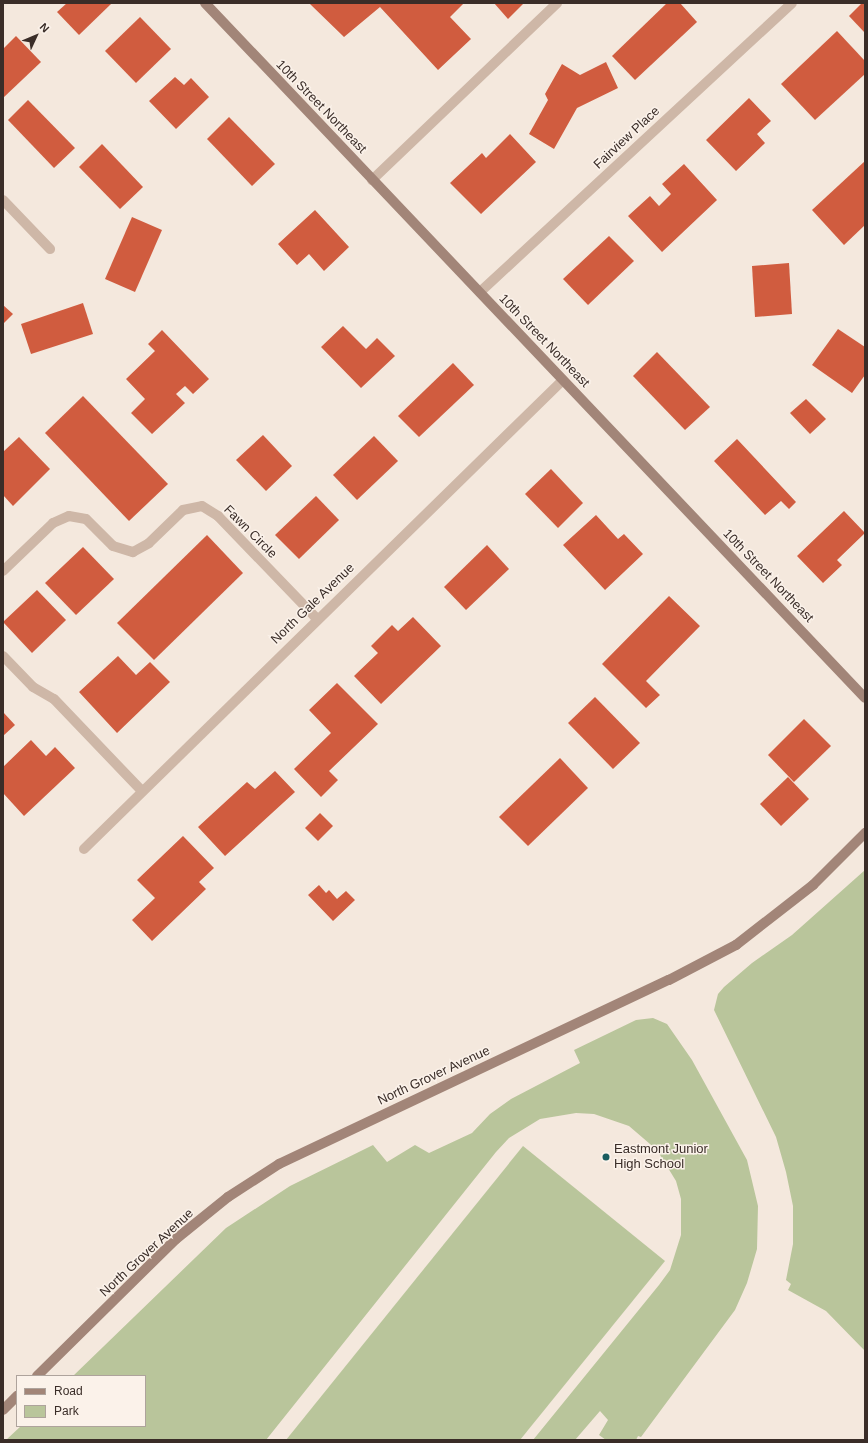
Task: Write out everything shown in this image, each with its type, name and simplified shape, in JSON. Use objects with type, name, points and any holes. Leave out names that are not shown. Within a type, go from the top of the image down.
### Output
[{"type":"street","name":"10th Street Northeast","points":[[205,3],[865,698]]},
{"type":"street","points":[[372,180],[556,3]]},
{"type":"street","name":"Fairview Place","points":[[480,292],[792,3]]},
{"type":"street","points":[[3,200],[50,249]]},
{"type":"street","name":"North Gale Avenue","points":[[84,849],[317,619],[563,380]]},
{"type":"street","name":"Fawn Circle","points":[[3,571],[53,523],[69,516],[86,519],[113,546],[133,552],[149,543],[183,510],[202,506],[218,516],[317,619]]},
{"type":"street","points":[[3,656],[33,687],[54,699],[142,791]]},
{"type":"street","name":"North Grover Avenue","points":[[38,1375],[176,1239],[228,1197],[279,1164],[669,980],[736,945],[813,885],[865,833]]},
{"type":"street","points":[[3,1410],[16,1397]]},
{"type":"green space","points":[[865,870],[865,1351],[826,1311],[788,1290],[791,1284],[786,1280],[793,1244],[793,1206],[786,1172],[776,1137],[714,1010],[718,994],[724,987],[752,963],[792,935]]},
{"type":"green space","points":[[653,1018],[667,1024],[692,1060],[747,1160],[758,1206],[757,1249],[747,1283],[735,1310],[641,1437],[638,1436],[636,1440],[606,1440],[599,1435],[608,1420],[600,1411],[575,1440],[533,1440],[670,1270],[681,1235],[681,1199],[676,1181],[657,1150],[629,1126],[594,1114],[576,1113],[540,1119],[509,1138],[496,1152],[266,1440],[6,1440],[20,1427],[146,1427],[146,1375],[74,1375],[226,1228],[290,1186],[373,1145],[387,1162],[415,1145],[429,1153],[472,1133],[490,1114],[511,1099],[580,1063],[574,1050],[636,1020]]},
{"type":"green space","points":[[523,1146],[665,1261],[520,1440],[286,1440]]},
{"type":"building","points":[[67,3],[112,3],[79,35],[57,12]]},
{"type":"building","points":[[464,3],[450,17],[471,39],[438,70],[380,7],[344,37],[310,4]]},
{"type":"building","points":[[494,3],[524,3],[508,19]]},
{"type":"building","points":[[667,3],[680,3],[697,22],[635,80],[612,56]]},
{"type":"building","points":[[862,3],[865,3],[865,33],[849,16]]},
{"type":"building","points":[[140,17],[171,49],[136,83],[105,51]]},
{"type":"building","points":[[837,31],[865,61],[865,74],[815,120],[781,84]]},
{"type":"building","points":[[16,36],[41,62],[3,98],[3,49]]},
{"type":"building","points":[[606,62],[618,88],[577,108],[554,149],[529,134],[548,100],[545,94],[562,64],[580,75]]},
{"type":"building","points":[[175,77],[184,85],[191,78],[209,97],[176,129],[149,101]]},
{"type":"building","points":[[749,98],[771,121],[757,134],[765,143],[736,171],[706,140]]},
{"type":"building","points":[[28,100],[75,148],[54,168],[8,120]]},
{"type":"building","points":[[229,117],[275,164],[252,186],[207,139]]},
{"type":"building","points":[[510,134],[536,162],[481,214],[450,183],[482,153],[486,158]]},
{"type":"building","points":[[102,144],[143,187],[120,209],[79,167]]},
{"type":"building","points":[[865,161],[865,225],[844,245],[812,210]]},
{"type":"building","points":[[684,164],[717,200],[662,252],[628,216],[650,196],[659,206],[671,194],[662,184]]},
{"type":"building","points":[[315,210],[349,247],[324,271],[309,254],[297,265],[278,244]]},
{"type":"building","points":[[132,217],[162,230],[135,292],[105,279]]},
{"type":"building","points":[[609,236],[634,261],[588,305],[563,279]]},
{"type":"building","points":[[789,263],[792,314],[755,317],[752,266]]},
{"type":"building","points":[[83,303],[93,334],[31,354],[21,324]]},
{"type":"building","points":[[3,305],[13,314],[3,324]]},
{"type":"building","points":[[343,326],[366,349],[377,338],[395,356],[361,388],[321,347]]},
{"type":"building","points":[[838,329],[865,347],[865,375],[852,393],[812,365]]},
{"type":"building","points":[[162,330],[209,379],[193,394],[185,386],[176,394],[185,403],[152,434],[131,413],[145,399],[126,379],[155,351],[148,344]]},
{"type":"building","points":[[657,352],[710,407],[685,430],[633,376]]},
{"type":"building","points":[[453,363],[474,385],[419,437],[398,416]]},
{"type":"building","points":[[83,396],[168,484],[129,521],[45,433]]},
{"type":"building","points":[[806,399],[826,419],[810,434],[790,413]]},
{"type":"building","points":[[263,435],[292,466],[266,491],[236,460]]},
{"type":"building","points":[[374,436],[398,461],[357,500],[333,475]]},
{"type":"building","points":[[19,437],[50,469],[13,506],[3,495],[3,452]]},
{"type":"building","points":[[737,439],[796,502],[789,509],[781,501],[765,515],[714,461]]},
{"type":"building","points":[[551,469],[583,503],[558,528],[525,494]]},
{"type":"building","points":[[316,496],[339,520],[299,559],[275,535]]},
{"type":"building","points":[[844,511],[865,533],[837,560],[842,565],[823,583],[797,556]]},
{"type":"building","points":[[596,515],[618,539],[624,534],[643,554],[605,590],[563,545]]},
{"type":"building","points":[[207,535],[243,573],[154,660],[117,623]]},
{"type":"building","points":[[487,545],[509,569],[466,610],[444,587]]},
{"type":"building","points":[[83,547],[114,579],[76,615],[45,583]]},
{"type":"building","points":[[37,590],[66,620],[32,653],[3,622]]},
{"type":"building","points":[[669,596],[700,626],[646,681],[660,695],[646,708],[602,664]]},
{"type":"building","points":[[413,617],[441,646],[381,704],[354,676],[378,653],[371,646],[392,625],[398,631]]},
{"type":"building","points":[[118,656],[136,675],[150,662],[170,682],[117,733],[79,692]]},
{"type":"building","points":[[337,683],[378,724],[329,771],[338,780],[321,797],[294,769],[331,733],[309,710]]},
{"type":"building","points":[[595,697],[640,743],[613,769],[568,723]]},
{"type":"building","points":[[3,712],[15,725],[3,736]]},
{"type":"building","points":[[804,719],[831,746],[794,782],[768,755]]},
{"type":"building","points":[[31,740],[46,756],[55,747],[75,768],[24,816],[3,793],[3,767]]},
{"type":"building","points":[[560,758],[588,788],[528,846],[499,817]]},
{"type":"building","points":[[275,771],[295,792],[225,856],[198,827],[247,782],[255,789]]},
{"type":"building","points":[[788,777],[809,799],[781,826],[760,804]]},
{"type":"building","points":[[320,813],[333,826],[318,841],[305,828]]},
{"type":"building","points":[[183,836],[214,868],[199,882],[206,889],[152,941],[132,920],[155,898],[137,880]]},
{"type":"building","points":[[319,885],[326,893],[329,890],[337,899],[346,891],[355,900],[333,921],[308,895]]},
{"type":"place","name":"Eastmont Junior High School","points":[[606,1157]]}]
